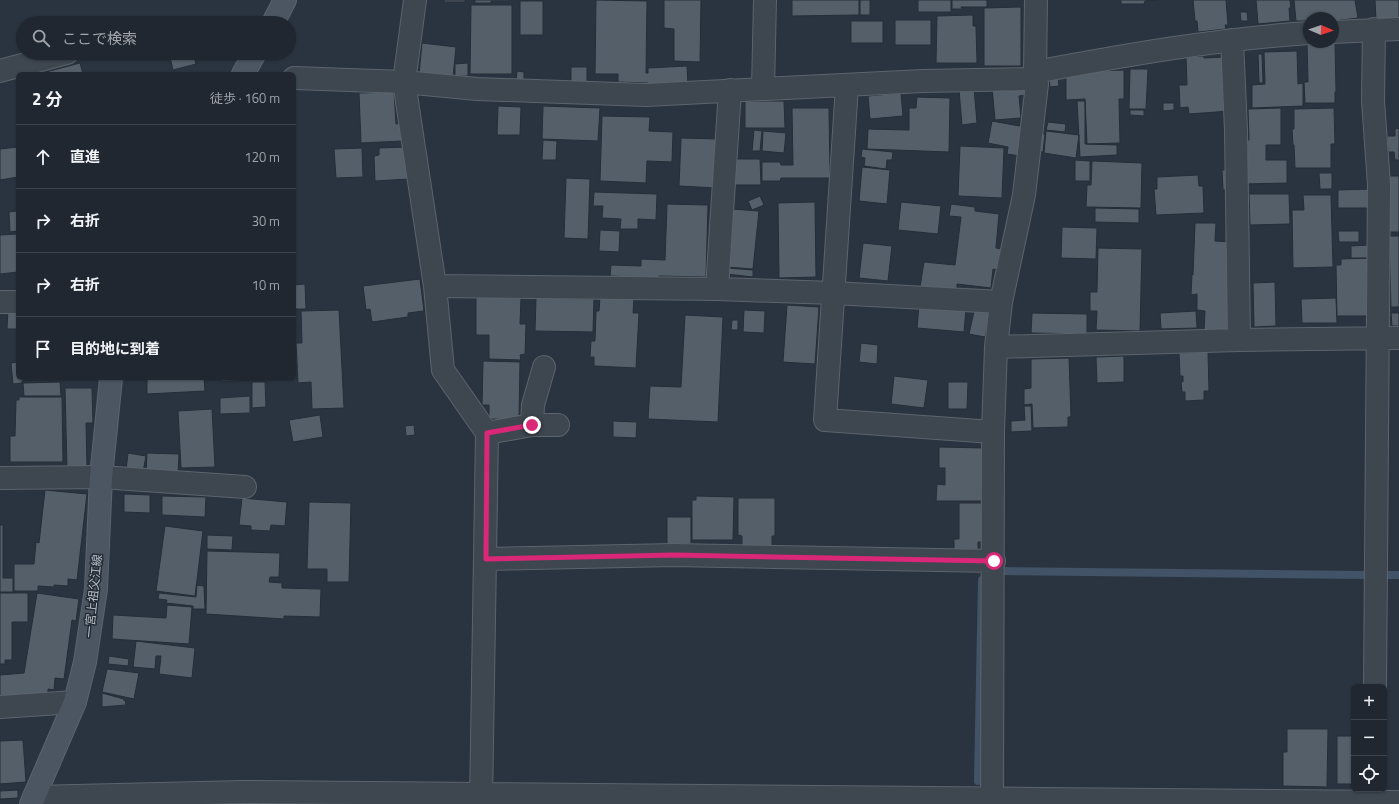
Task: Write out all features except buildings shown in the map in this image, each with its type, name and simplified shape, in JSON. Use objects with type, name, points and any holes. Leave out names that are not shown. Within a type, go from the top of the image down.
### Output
[{"type":"main road","points":[[274,16],[285,0]]},
{"type":"main road","points":[[244,72],[251,60]]},
{"type":"main road","name":"一宮上祖父江線","points":[[32,801],[75,702],[86,662],[96,590],[102,477],[111,380]]},
{"type":"street","points":[[415,0],[404,82],[435,286],[443,370],[487,433],[481,800]]},
{"type":"street","points":[[763,89],[765,0]]},
{"type":"street","points":[[992,802],[994,561],[993,432],[996,348],[1001,302],[1024,195],[1037,84],[1035,72],[1036,0]]},
{"type":"street","points":[[1339,32],[1399,28]]},
{"type":"street","points":[[1374,29],[1373,101],[1389,338],[1375,684]]},
{"type":"street","points":[[296,78],[404,82],[476,89],[646,95],[923,81],[1029,79],[1035,72],[1136,53],[1232,40],[1303,34]]},
{"type":"street","points":[[1232,40],[1236,130],[1239,340]]},
{"type":"street","points":[[0,71],[41,60]]},
{"type":"street","points":[[847,86],[825,420],[993,432]]},
{"type":"street","points":[[717,289],[730,90]]},
{"type":"street","points":[[435,286],[717,289],[833,293],[1001,302]]},
{"type":"street","points":[[0,302],[16,302]]},
{"type":"street","points":[[996,348],[1239,340],[1389,338]]},
{"type":"street","points":[[532,425],[533,404],[544,367]]},
{"type":"street","points":[[487,433],[532,425],[558,425]]},
{"type":"street","points":[[0,478],[102,477],[245,487]]},
{"type":"street","points":[[486,559],[674,555],[994,561]]},
{"type":"street","points":[[0,707],[75,702]]},
{"type":"street","points":[[32,801],[243,798],[992,802],[1373,798],[1399,802]]},
{"type":"waterway","points":[[1004,571],[1365,575]]},
{"type":"waterway","points":[[1386,575],[1399,575]]},
{"type":"waterway","points":[[978,781],[982,580]]},
{"type":"route","points":[[532,425],[487,433],[486,559],[674,555],[994,561]]}]
